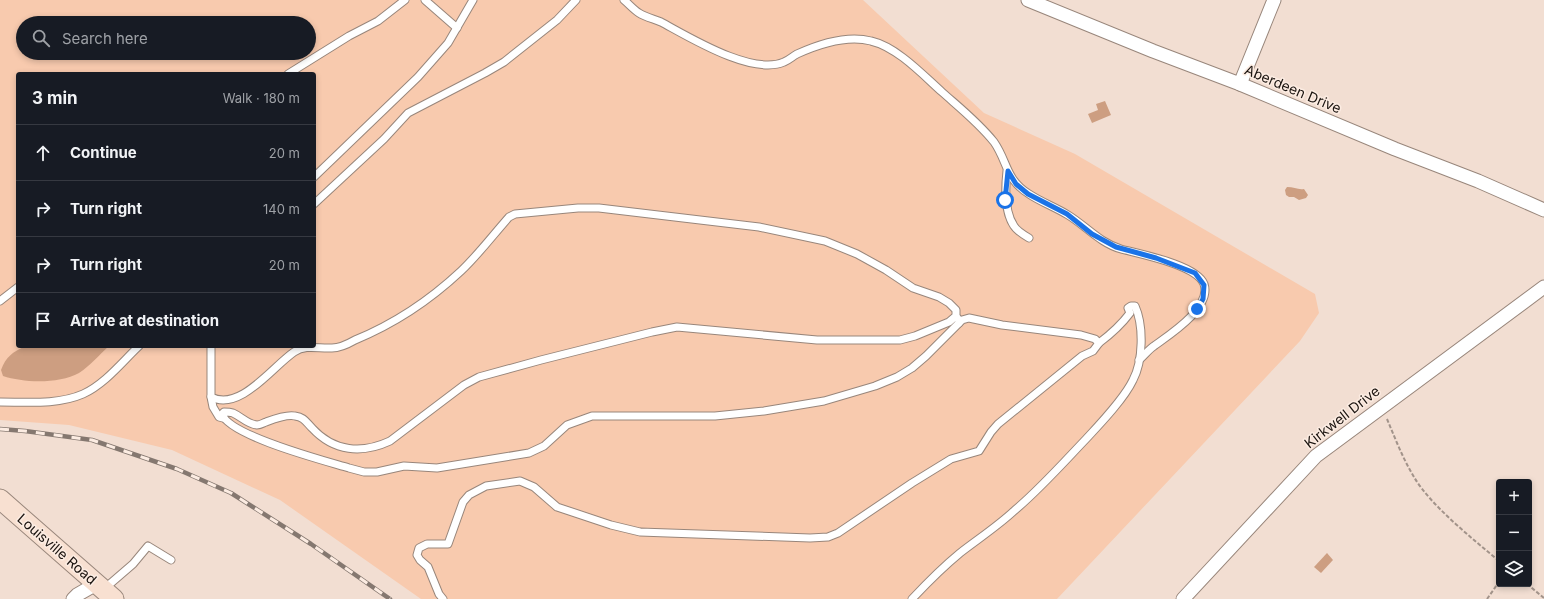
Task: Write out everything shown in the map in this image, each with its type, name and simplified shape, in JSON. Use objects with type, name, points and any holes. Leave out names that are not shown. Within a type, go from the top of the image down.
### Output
[{"type":"main road","name":"Louisville Road","points":[[0,499],[102,593]]},
{"type":"street","name":"Aberdeen Drive","points":[[1028,0],[1153,51],[1240,84],[1395,149],[1478,181],[1544,210]]},
{"type":"street","points":[[1240,84],[1274,0]]},
{"type":"street","name":"Kirkwell Drive","points":[[1183,599],[1316,456],[1544,287]]},
{"type":"street","points":[[73,599],[77,595],[102,593]]},
{"type":"lane","points":[[316,57],[378,21],[405,0]]},
{"type":"lane","points":[[425,0],[457,28]]},
{"type":"lane","points":[[316,175],[418,77],[448,44],[473,0]]},
{"type":"lane","points":[[316,202],[384,139],[408,113],[504,62],[557,20],[576,0]]},
{"type":"lane","points":[[624,0],[639,13],[659,21],[691,39],[735,58],[757,64],[772,65],[783,62],[803,52],[843,40],[872,41],[888,48],[914,67],[976,122],[994,142],[1016,184],[1028,194],[1067,214],[1092,234],[1116,247],[1177,265],[1195,273],[1201,279],[1204,285],[1204,293],[1203,299],[1197,309],[1187,321],[1153,347],[1139,360]]},
{"type":"lane","points":[[291,72],[311,60]]},
{"type":"lane","points":[[1008,171],[1005,200],[1015,228],[1029,238]]},
{"type":"lane","points":[[211,348],[211,397],[213,406],[219,417],[262,441],[364,472],[377,472],[404,466],[437,468],[529,453],[544,446],[568,424],[592,416],[715,416],[791,407],[824,401],[859,392],[897,377],[912,368],[957,320],[956,310],[939,297],[913,288],[858,254],[825,241],[759,227],[598,208],[578,208],[515,214],[509,217],[461,271],[422,303],[399,318],[345,345],[333,348],[316,347]]},
{"type":"lane","points":[[0,301],[16,289]]},
{"type":"lane","points":[[443,599],[439,594],[428,567],[420,560],[418,555],[419,548],[427,544],[448,544],[463,502],[469,495],[486,486],[520,481],[534,487],[557,507],[611,525],[640,532],[810,538],[828,537],[838,533],[912,483],[951,459],[979,451],[998,424],[1082,356],[1093,351],[1099,343],[1115,331],[1130,314],[1128,308],[1135,306],[1141,335],[1141,348],[1134,379],[1128,389],[1097,428],[1016,510],[960,553],[912,599]]},
{"type":"lane","points":[[223,418],[222,414],[224,412],[233,413],[249,424],[260,425],[288,415],[296,416],[305,419],[311,428],[322,437],[338,446],[352,450],[366,449],[379,446],[390,441],[464,385],[479,377],[541,360],[677,327],[817,340],[900,340],[915,336],[948,322],[969,318],[1002,325],[1080,335],[1095,339],[1099,343]]},
{"type":"lane","points":[[0,402],[50,401],[67,399],[83,394],[102,382],[137,348]]},
{"type":"lane","points":[[211,397],[221,400],[230,400],[235,398],[258,383],[294,352],[306,348]]},
{"type":"lane","points":[[102,593],[148,546],[171,560]]},
{"type":"path","points":[[1382,406],[1414,478],[1426,494],[1467,534],[1496,558]]},
{"type":"path","points":[[1487,599],[1496,586]]},
{"type":"path","points":[[1531,587],[1544,598]]},
{"type":"shaded area","points":[[0,0],[863,0],[984,113],[1075,154],[1315,294],[1319,313],[1300,341],[1057,599],[421,599],[280,500],[172,450],[69,425],[0,420]]},
{"type":"shaded area","points":[[1105,101],[1111,115],[1092,123],[1088,114],[1098,110],[1096,104]]},
{"type":"shaded area","points":[[1287,187],[1304,189],[1308,195],[1306,198],[1299,200],[1294,197],[1289,197],[1286,195],[1285,190]]},
{"type":"shaded area","points":[[22,348],[107,348],[79,373],[71,377],[52,381],[21,380],[3,376],[1,370],[7,358]]},
{"type":"shaded area","points":[[1327,553],[1333,560],[1321,573],[1314,567]]},
{"type":"railway","points":[[0,429],[92,440],[177,469],[231,493],[311,544],[390,599]]},
{"type":"route","points":[[1005,200],[1008,171],[1016,184],[1028,194],[1067,214],[1092,234],[1116,247],[1156,258],[1195,273],[1204,285],[1203,299],[1197,309]]}]
